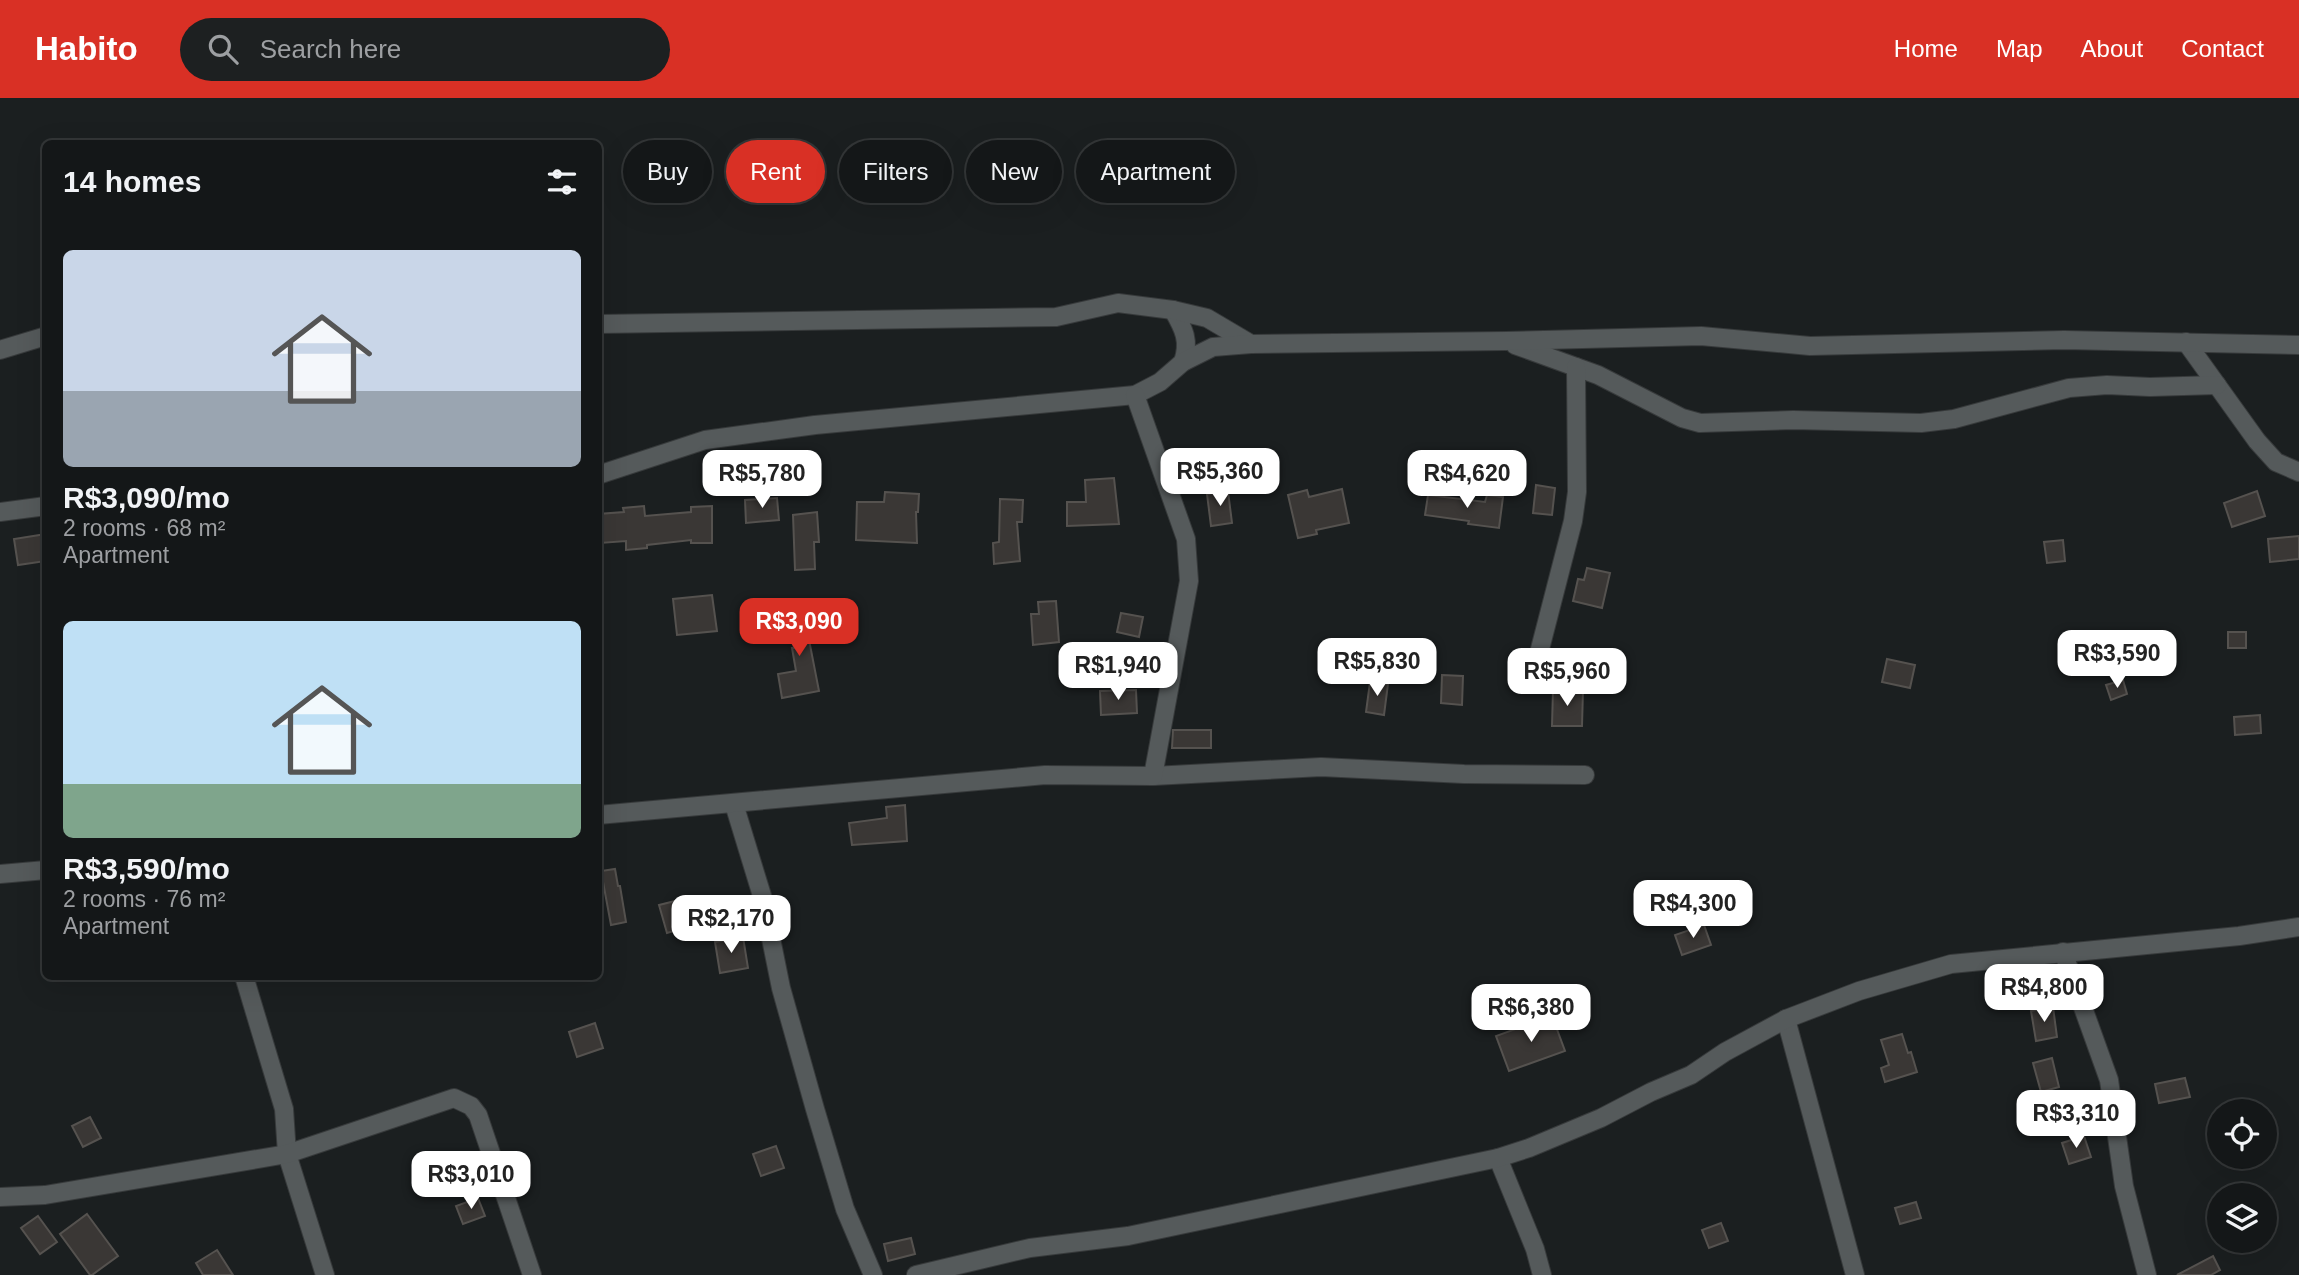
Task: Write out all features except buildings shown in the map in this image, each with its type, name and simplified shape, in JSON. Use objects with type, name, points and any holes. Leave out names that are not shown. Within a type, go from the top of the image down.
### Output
[{"type":"street","points":[[602,324],[1056,317],[1118,303],[1173,310],[1207,318],[1251,344]]},
{"type":"street","points":[[1173,310],[1185,330],[1188,348],[1183,362]]},
{"type":"street","points":[[602,474],[705,440],[815,425],[1135,394],[1160,382],[1183,362],[1213,347],[1251,344],[1701,336],[1810,346],[2064,340],[2299,345]]},
{"type":"street","points":[[0,351],[42,337]]},
{"type":"street","points":[[1505,341],[1598,375],[1682,418],[1700,423],[1793,420],[1921,423],[1954,419],[2069,388],[2107,385],[2217,385]]},
{"type":"street","points":[[2186,342],[2257,441],[2276,462],[2299,471]]},
{"type":"street","points":[[1532,680],[1573,521],[1577,492],[1576,367]]},
{"type":"street","points":[[1135,394],[1186,539],[1189,581],[1153,776]]},
{"type":"street","points":[[0,512],[42,507]]},
{"type":"street","points":[[602,815],[1045,775],[1153,776],[1321,767],[1464,774],[1585,775]]},
{"type":"street","points":[[734,804],[763,899],[781,988],[837,1184],[873,1275]]},
{"type":"street","points":[[0,874],[42,870]]},
{"type":"street","points":[[916,1275],[1030,1248],[1128,1236],[1498,1158],[1601,1118],[1691,1075],[1786,1019],[1859,991],[1951,964],[2239,936],[2299,927]]},
{"type":"street","points":[[2063,952],[2109,1080],[2124,1186],[2147,1275]]},
{"type":"street","points":[[245,980],[284,1109],[287,1154],[325,1275]]},
{"type":"street","points":[[1786,1019],[1855,1275]]},
{"type":"street","points":[[0,1197],[45,1195],[287,1154],[454,1098],[471,1105],[478,1115],[532,1275]]},
{"type":"street","points":[[1498,1158],[1535,1249],[1542,1275]]}]
